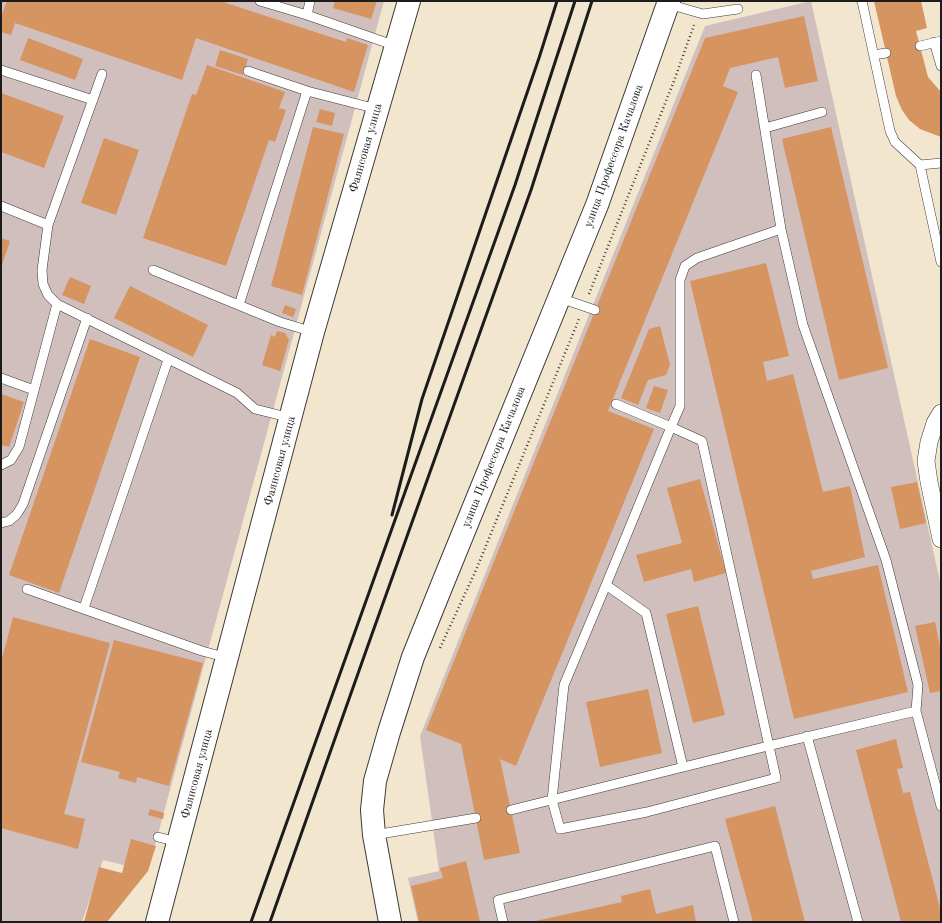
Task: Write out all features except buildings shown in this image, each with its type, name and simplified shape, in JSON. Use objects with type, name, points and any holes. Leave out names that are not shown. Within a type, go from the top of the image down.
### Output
[{"type":"street","name":"Фаянсовая улица","points":[[157,922],[169,840],[228,658],[313,332],[409,1]]},
{"type":"street","name":"улица Профессора Качалова","points":[[390,922],[374,835],[372,810],[375,781],[389,732],[413,657],[597,205],[669,3]]},
{"type":"street","points":[[941,413],[935,423],[929,442],[926,461],[928,482],[941,540]]},
{"type":"lane","points":[[260,1],[307,15],[396,46]]},
{"type":"lane","points":[[307,15],[310,1]]},
{"type":"lane","points":[[862,1],[890,131],[895,142],[920,165],[941,262]]},
{"type":"lane","points":[[669,3],[703,14],[738,10]]},
{"type":"lane","points":[[920,46],[937,42],[941,66]]},
{"type":"lane","points":[[874,55],[886,53]]},
{"type":"lane","points":[[1,70],[93,100]]},
{"type":"lane","points":[[248,71],[307,91],[377,109]]},
{"type":"lane","points":[[102,74],[48,225],[42,270],[43,284],[48,295],[57,304],[237,393],[255,409],[291,418]]},
{"type":"lane","points":[[756,75],[782,229],[804,325],[886,560],[918,684],[916,711],[941,806]]},
{"type":"lane","points":[[239,305],[307,91]]},
{"type":"lane","points":[[765,128],[822,112]]},
{"type":"lane","points":[[920,165],[941,163]]},
{"type":"lane","points":[[1,206],[48,225]]},
{"type":"lane","points":[[616,404],[671,427],[702,441],[776,778],[647,812],[560,829],[552,800],[564,685],[606,585],[671,427],[680,406],[680,280],[685,266],[697,258],[782,229]]},
{"type":"lane","points":[[153,270],[280,322],[313,332]]},
{"type":"lane","points":[[560,298],[595,310]]},
{"type":"lane","points":[[1,465],[11,460],[19,447],[57,304]]},
{"type":"lane","points":[[1,523],[9,521],[17,514],[24,504],[87,318]]},
{"type":"lane","points":[[84,608],[168,360]]},
{"type":"lane","points":[[1,378],[34,390]]},
{"type":"lane","points":[[606,585],[646,613],[683,767]]},
{"type":"lane","points":[[27,589],[202,651],[228,658]]},
{"type":"lane","points":[[511,810],[807,736],[916,711]]},
{"type":"lane","points":[[807,736],[858,922]]},
{"type":"lane","points":[[374,835],[476,818]]},
{"type":"lane","points":[[503,922],[498,900],[715,846],[734,922]]},
{"type":"path","points":[[438,653],[476,570],[584,307],[674,81],[694,24]]},
{"type":"shaded area","points":[[1,1],[384,1],[148,871],[103,860],[82,922],[1,922]]},
{"type":"shaded area","points":[[811,1],[941,586],[941,922],[418,922],[408,878],[439,871],[420,736],[705,26]]},
{"type":"railway","points":[[392,515],[422,399],[539,58],[557,1]]},
{"type":"railway","points":[[251,922],[515,185],[575,1]]},
{"type":"railway","points":[[270,922],[531,190],[592,1]]}]
